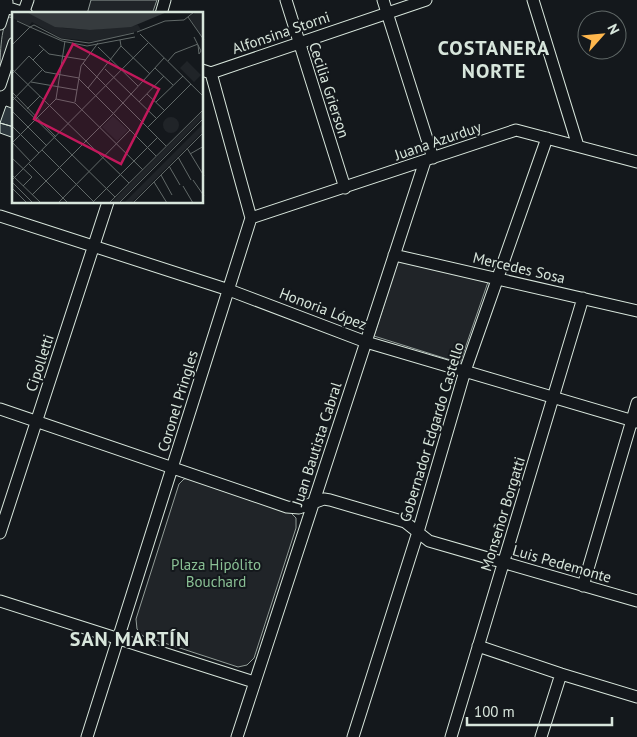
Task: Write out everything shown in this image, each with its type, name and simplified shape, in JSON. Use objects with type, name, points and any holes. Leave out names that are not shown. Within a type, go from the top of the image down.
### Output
[{"type":"street","name":"Cecilia Grierson","points":[[286,0],[344,188]]},
{"type":"street","points":[[383,0],[429,159]]},
{"type":"street","name":"Alfonsina Storni","points":[[207,72],[426,0]]},
{"type":"street","points":[[533,0],[578,146]]},
{"type":"street","points":[[0,24],[4,4],[23,12]]},
{"type":"street","points":[[0,85],[12,49]]},
{"type":"street","points":[[207,72],[252,218]]},
{"type":"street","name":"Juana Azurduy","points":[[252,218],[516,130],[637,162]]},
{"type":"street","name":"Gobernador Edgardo Castello","points":[[354,737],[418,532],[465,371],[547,138]]},
{"type":"street","name":"Juan Bautista Cabral","points":[[237,737],[394,254],[429,159]]},
{"type":"street","name":"Cipolletti","points":[[0,532],[107,204]]},
{"type":"street","name":"Honoria López","points":[[0,216],[229,290],[366,342],[634,422]]},
{"type":"street","name":"Coronel Pringles","points":[[87,737],[252,218]]},
{"type":"street","name":"Mercedes Sosa","points":[[394,254],[637,311]]},
{"type":"street","name":"Monseñor Borgatti","points":[[451,737],[583,298]]},
{"type":"street","points":[[583,586],[634,422],[637,403]]},
{"type":"street","name":"Luis Pedemonte","points":[[0,409],[37,420],[173,469],[287,507],[298,508],[324,499],[330,500],[405,522],[429,541],[637,602]]},
{"type":"street","points":[[0,601],[254,682]]},
{"type":"street","points":[[478,646],[637,697]]},
{"type":"street","points":[[541,737],[561,674]]},
{"type":"green space","points":[[91,0],[157,0],[153,12],[88,12]]},
{"type":"green space","points":[[9,17],[12,18],[12,39],[0,75],[0,53],[6,22]]},
{"type":"green space","points":[[398,261],[488,282],[460,363],[374,336]]},
{"type":"green space","name":"Plaza Hipólito Bouchard","points":[[191,478],[288,510],[296,518],[296,528],[254,658],[247,665],[238,667],[143,636],[137,629],[136,619],[179,484],[184,479]]},
{"type":"building","points":[[6,106],[12,108],[12,126],[0,123]]},
{"type":"building","points":[[0,123],[12,126],[12,137],[0,133]]},
{"type":"district","name":"COSTANERA NORTE","points":[[494,60]]},
{"type":"district","name":"SAN MARTÍN","points":[[130,639]]}]
